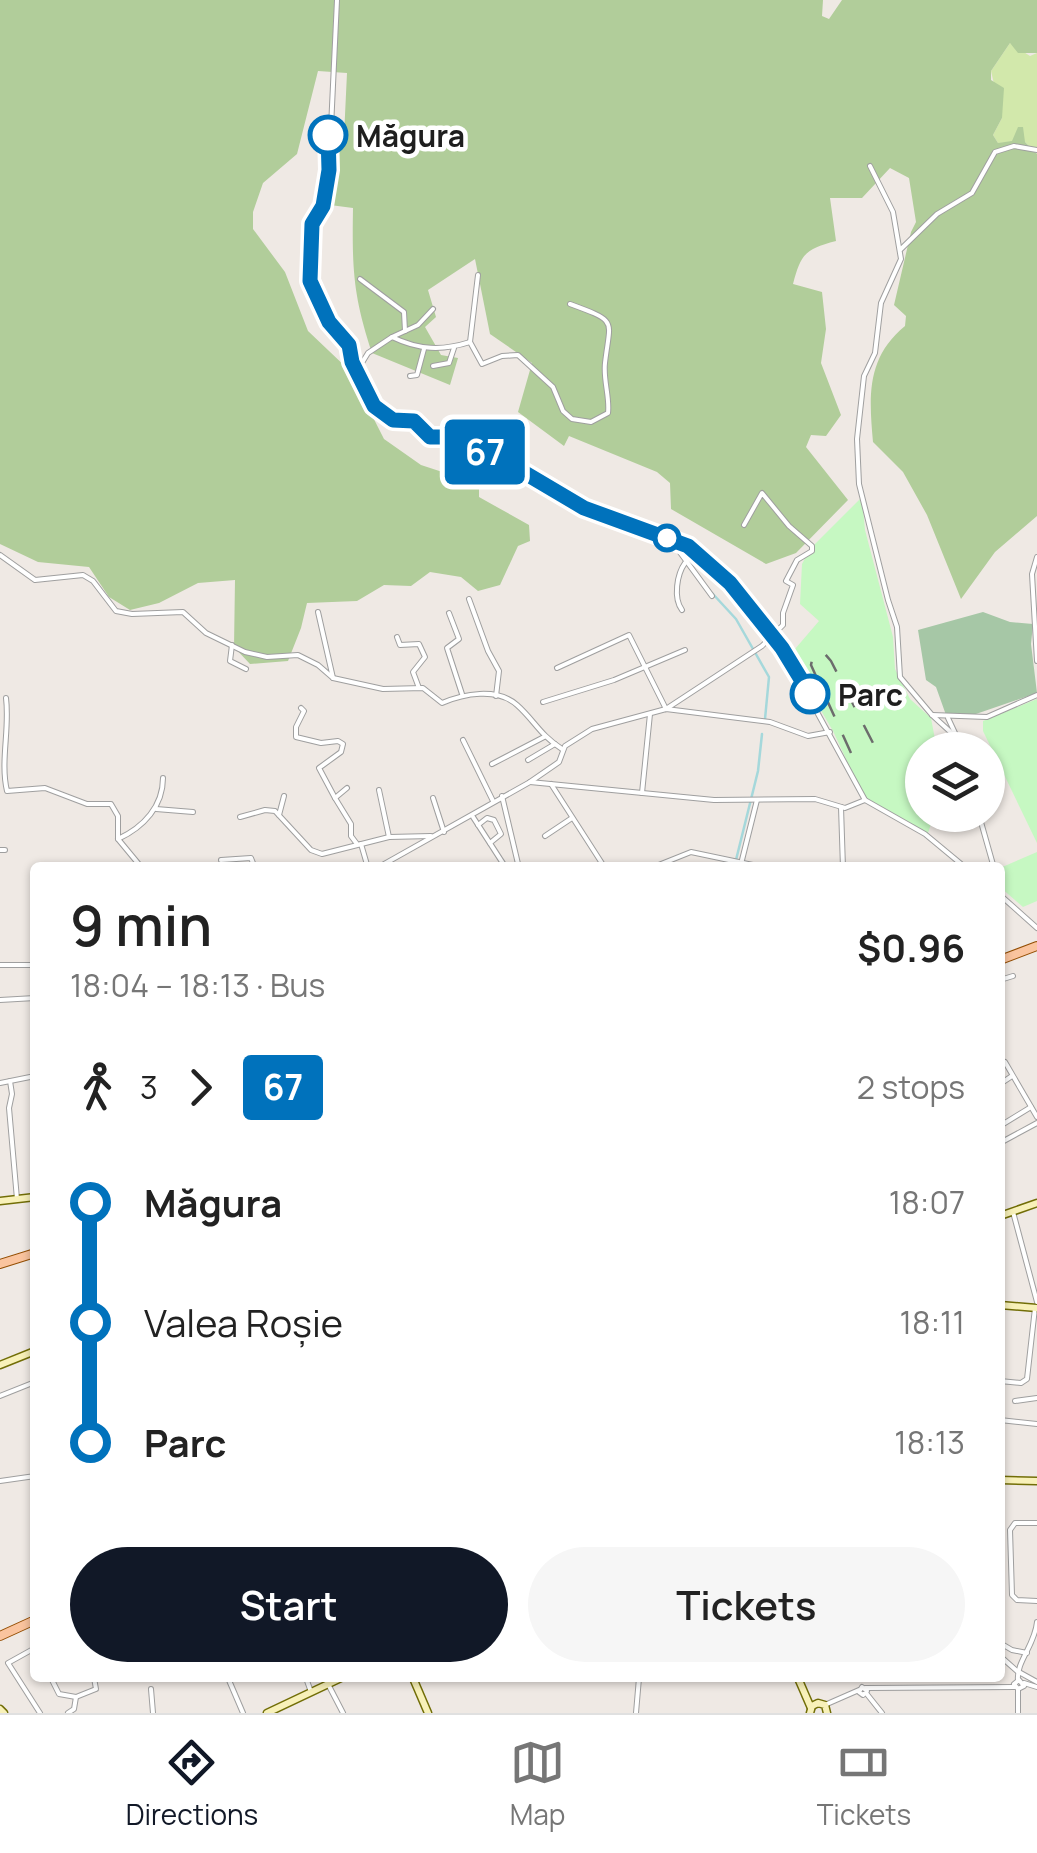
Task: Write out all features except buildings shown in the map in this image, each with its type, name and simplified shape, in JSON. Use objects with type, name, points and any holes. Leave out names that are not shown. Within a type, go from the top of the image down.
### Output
[{"type":"main road","points":[[1005,958],[1037,946]]},
{"type":"main road","points":[[0,1264],[30,1255]]},
{"type":"main road","points":[[0,1634],[30,1622]]},
{"type":"street","points":[[336,0],[329,170],[322,209],[312,224],[308,268],[323,311],[349,345],[374,406],[392,420],[414,421],[430,437],[444,437],[514,464],[584,508],[680,546],[721,572],[773,636],[865,800],[925,834],[959,862]]},
{"type":"street","points":[[901,249],[936,214],[972,193],[995,152],[1014,146],[1037,150]]},
{"type":"street","points":[[870,166],[893,212],[901,249],[898,268],[881,303],[875,353],[864,376],[857,439],[858,471],[897,626],[900,677],[951,732]]},
{"type":"street","points":[[478,275],[470,342],[482,364],[518,354],[553,387],[568,416],[581,422],[598,420],[608,413],[604,364],[610,328],[605,320],[570,304]]},
{"type":"street","points":[[360,279],[404,312],[406,331]]},
{"type":"street","points":[[357,371],[373,348],[424,320],[433,308]]},
{"type":"street","points":[[392,337],[424,349],[454,348],[470,342]]},
{"type":"street","points":[[434,366],[449,364],[454,348]]},
{"type":"street","points":[[410,376],[416,374],[424,349]]},
{"type":"street","points":[[388,862],[530,782],[559,762],[562,749],[586,732],[666,709],[773,636],[783,624],[793,586],[786,581],[797,560],[812,547],[762,493],[744,525]]},
{"type":"street","points":[[680,546],[685,562],[712,596]]},
{"type":"street","points":[[0,555],[34,580],[76,574],[93,581],[116,611],[183,612],[206,633],[232,646],[261,656],[301,656],[332,678],[383,689],[419,688],[442,703],[462,694],[496,696],[516,704],[544,736],[562,749]]},
{"type":"street","points":[[1037,557],[1032,580],[1037,661]]},
{"type":"street","points":[[682,610],[677,603],[678,574],[685,562]]},
{"type":"street","points":[[469,599],[499,671],[496,696]]},
{"type":"street","points":[[318,612],[332,678]]},
{"type":"street","points":[[449,613],[459,639],[448,648],[462,694]]},
{"type":"street","points":[[556,668],[628,635],[666,709]]},
{"type":"street","points":[[396,637],[400,645],[419,644],[425,657],[414,668],[419,688]]},
{"type":"street","points":[[232,646],[230,661],[246,669]]},
{"type":"street","points":[[543,702],[614,680],[684,650]]},
{"type":"street","points":[[932,715],[987,717],[1037,695]]},
{"type":"street","points":[[6,698],[7,791],[45,788],[87,804],[106,803],[118,816],[118,839],[137,862]]},
{"type":"street","points":[[301,708],[304,711],[296,737],[302,741],[342,744],[341,752],[320,768],[351,824],[351,836],[359,844],[366,862]]},
{"type":"street","points":[[666,709],[764,721],[808,736],[830,732]]},
{"type":"street","points":[[642,793],[650,714]]},
{"type":"street","points":[[948,716],[954,732]]},
{"type":"street","points":[[492,764],[544,736]]},
{"type":"street","points":[[464,740],[493,801]]},
{"type":"street","points":[[528,760],[555,744]]},
{"type":"street","points":[[118,839],[132,832],[156,809],[162,799],[164,778]]},
{"type":"street","points":[[530,782],[753,800],[815,799],[841,807],[865,800]]},
{"type":"street","points":[[551,784],[602,862]]},
{"type":"street","points":[[336,798],[346,788]]},
{"type":"street","points":[[379,790],[389,838]]},
{"type":"street","points":[[278,815],[284,796]]},
{"type":"street","points":[[502,796],[518,862]]},
{"type":"street","points":[[433,798],[444,832]]},
{"type":"street","points":[[666,862],[691,852],[739,862],[753,800]]},
{"type":"street","points":[[841,807],[843,862]]},
{"type":"street","points":[[156,809],[193,812]]},
{"type":"street","points":[[240,816],[264,810],[278,815],[316,853],[389,838],[436,836]]},
{"type":"street","points":[[473,816],[502,862]]},
{"type":"street","points":[[478,824],[487,818],[494,820],[502,834],[490,843]]},
{"type":"street","points":[[545,836],[572,818]]},
{"type":"street","points":[[984,832],[992,862]]},
{"type":"street","points":[[221,860],[250,858],[252,862]]},
{"type":"street","points":[[1005,900],[1037,928]]},
{"type":"street","points":[[0,965],[30,966]]},
{"type":"street","points":[[1005,978],[1012,976]]},
{"type":"street","points":[[0,1000],[30,998]]},
{"type":"street","points":[[1005,1062],[1034,1108],[1037,1120],[1005,1140]]},
{"type":"street","points":[[1005,1081],[1012,1076]]},
{"type":"street","points":[[0,1083],[30,1077]]},
{"type":"street","points":[[10,1081],[8,1108],[17,1199]]},
{"type":"street","points":[[1005,1123],[1034,1108]]},
{"type":"street","points":[[0,1201],[30,1197]]},
{"type":"street","points":[[1005,1214],[1037,1203]]},
{"type":"street","points":[[1005,1380],[1026,1381],[1037,1306],[1013,1212]]},
{"type":"street","points":[[1005,1305],[1037,1306]]},
{"type":"street","points":[[0,1365],[30,1353]]},
{"type":"street","points":[[0,1396],[30,1384]]},
{"type":"street","points":[[1015,1400],[1037,1398]]},
{"type":"street","points":[[1005,1421],[1037,1424]]},
{"type":"street","points":[[0,1481],[30,1477]]},
{"type":"street","points":[[1005,1480],[1037,1480]]},
{"type":"street","points":[[1037,1523],[1015,1523],[1010,1530],[1012,1595],[1017,1600],[1037,1601]]},
{"type":"street","points":[[1018,1713],[1017,1671],[1035,1640],[1037,1622]]},
{"type":"street","points":[[1005,1646],[1027,1653]]},
{"type":"street","points":[[30,1651],[8,1663],[40,1713]]},
{"type":"street","points":[[1005,1660],[1037,1685]]},
{"type":"street","points":[[53,1682],[59,1694],[76,1697],[96,1689],[95,1682]]},
{"type":"street","points":[[230,1682],[244,1713]]},
{"type":"street","points":[[307,1682],[311,1692]]},
{"type":"street","points":[[268,1713],[333,1682]]},
{"type":"street","points":[[414,1682],[428,1713]]},
{"type":"street","points":[[636,1713],[639,1682]]},
{"type":"street","points":[[800,1682],[819,1709],[888,1684],[1037,1685]]},
{"type":"street","points":[[858,1682],[882,1713]]},
{"type":"street","points":[[328,1684],[343,1713]]},
{"type":"street","points":[[151,1689],[154,1713]]},
{"type":"street","points":[[68,1713],[74,1708],[76,1697]]},
{"type":"green space","points":[[0,0],[823,0],[822,16],[829,19],[842,0],[1037,0],[1037,53],[1018,53],[1010,43],[991,71],[991,80],[1004,88],[1002,118],[993,135],[998,143],[1012,141],[1018,127],[1023,127],[1025,142],[1037,154],[1037,516],[995,552],[961,599],[927,515],[903,472],[873,442],[873,379],[883,351],[905,326],[906,316],[894,305],[916,222],[909,178],[890,168],[862,198],[830,198],[836,241],[811,250],[799,265],[793,284],[822,292],[826,329],[821,363],[841,415],[826,436],[811,435],[806,447],[848,500],[796,553],[766,564],[671,509],[670,483],[657,472],[569,436],[564,446],[518,412],[532,363],[490,334],[475,259],[428,290],[436,317],[425,327],[441,355],[458,358],[450,385],[372,353],[355,282],[353,208],[330,205],[333,136],[344,136],[347,73],[318,71],[297,154],[263,183],[253,212],[253,229],[285,272],[308,331],[349,370],[384,439],[421,465],[479,484],[479,497],[529,525],[530,541],[518,546],[500,585],[478,591],[461,577],[430,572],[411,586],[384,585],[357,601],[307,603],[288,661],[250,664],[234,647],[235,580],[198,583],[159,603],[130,610],[109,597],[89,567],[38,562],[0,544]]},
{"type":"green space","points":[[1010,43],[1030,56],[1037,53],[1037,154],[1025,142],[998,143],[993,135],[1002,118],[991,71]]},
{"type":"green space","points":[[862,497],[865,530],[893,637],[895,669],[910,699],[931,718],[934,732],[905,732],[905,823],[865,800],[833,731],[789,656],[819,621],[800,604],[802,564],[810,549]]},
{"type":"green space","points":[[983,612],[1010,622],[1033,624],[1031,644],[1037,693],[973,715],[946,715],[936,687],[926,680],[918,630]]},
{"type":"green space","points":[[1037,699],[1037,843],[1005,777],[1005,732],[983,732],[983,721]]},
{"type":"green space","points":[[1037,852],[1037,901],[1023,907],[1005,891],[1005,866]]},
{"type":"waterway","points":[[650,540],[682,550],[686,559]]},
{"type":"waterway","points":[[712,593],[736,619],[769,677],[765,719]]},
{"type":"waterway","points":[[735,862],[758,771],[762,734]]},
{"type":"railway","points":[[851,753],[811,665],[813,655],[825,654],[831,661],[874,745],[873,758]]},
{"type":"bus line","name":"67","points":[[328,135],[329,170],[322,209],[312,224],[309,276],[329,322],[349,345],[352,362],[374,406],[393,420],[414,421],[430,437],[444,437],[514,464],[584,508],[688,546],[721,572],[782,648],[810,694]]},
{"type":"place","name":"Măgura","points":[[328,135]]},
{"type":"place","name":"Parc","points":[[810,694]]}]
